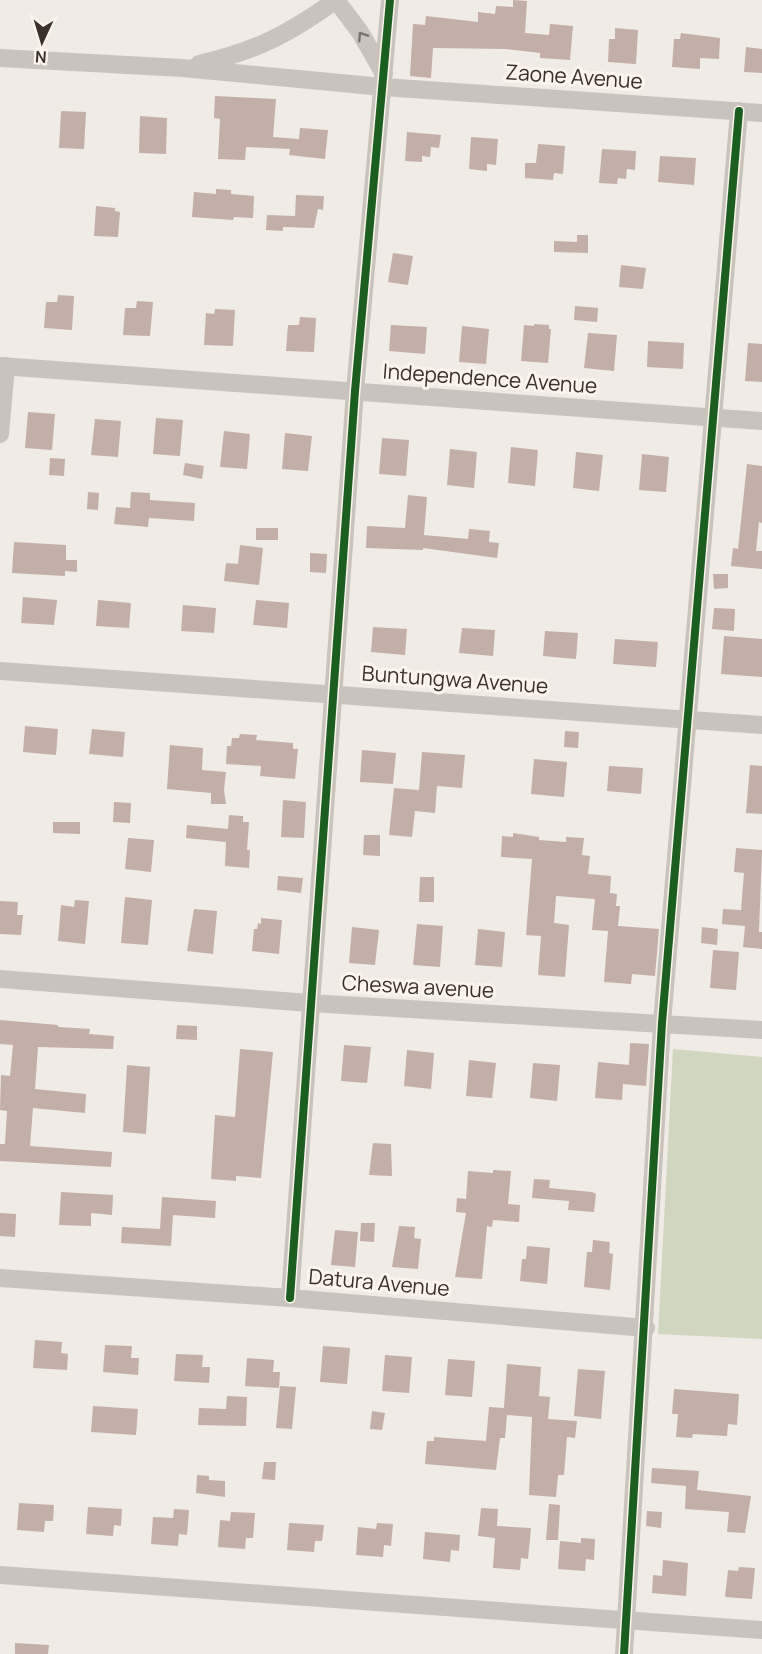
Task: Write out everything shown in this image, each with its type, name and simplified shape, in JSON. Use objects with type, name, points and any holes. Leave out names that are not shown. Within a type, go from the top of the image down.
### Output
[{"type":"street","points":[[0,58],[182,68],[234,56],[278,39],[336,0],[360,32],[384,80]]},
{"type":"street","points":[[290,1299],[356,391],[390,0]]},
{"type":"street","name":"Zaone Avenue","points":[[182,68],[384,80],[762,113]]},
{"type":"street","points":[[624,1654],[646,1328],[662,1023],[739,111]]},
{"type":"street","points":[[0,434],[3,366]]},
{"type":"street","name":"Independence Avenue","points":[[3,366],[762,421]]},
{"type":"street","name":"Buntungwa Avenue","points":[[0,671],[762,726]]},
{"type":"street","name":"Cheswa avenue","points":[[0,979],[310,1003],[762,1030]]},
{"type":"street","name":"Datura Avenue","points":[[0,1278],[646,1328]]},
{"type":"street","points":[[0,1575],[762,1630]]},
{"type":"green space","points":[[673,1049],[762,1057],[762,1339],[658,1334]]},
{"type":"building","points":[[513,0],[527,1],[525,33],[549,35],[550,24],[573,26],[570,60],[540,58],[540,53],[506,49],[433,48],[431,78],[410,76],[413,24],[425,25],[426,16],[478,22],[478,12],[495,14],[496,6],[513,7]]},
{"type":"building","points":[[615,28],[638,30],[636,64],[608,62],[609,39],[615,39]]},
{"type":"building","points":[[681,33],[720,38],[719,59],[700,58],[700,69],[672,67],[674,39],[680,39]]},
{"type":"building","points":[[746,47],[762,49],[762,73],[744,72]]},
{"type":"building","points":[[215,96],[276,99],[273,137],[299,139],[300,128],[328,130],[325,159],[289,155],[290,149],[246,147],[245,160],[218,159],[220,119],[214,118]]},
{"type":"building","points":[[61,111],[86,112],[84,149],[59,148]]},
{"type":"building","points":[[140,116],[167,118],[166,154],[139,153]]},
{"type":"building","points":[[407,132],[441,135],[439,148],[431,147],[430,157],[422,156],[422,162],[405,161]]},
{"type":"building","points":[[471,137],[498,139],[496,165],[487,164],[487,171],[469,169]]},
{"type":"building","points":[[538,144],[565,146],[563,174],[554,173],[553,180],[525,178],[525,163],[536,163]]},
{"type":"building","points":[[602,149],[636,151],[635,170],[627,169],[626,179],[618,178],[617,184],[599,183]]},
{"type":"building","points":[[660,156],[696,158],[694,185],[658,182]]},
{"type":"building","points":[[216,189],[231,190],[231,194],[254,196],[253,218],[234,217],[233,220],[192,217],[194,192],[216,194]]},
{"type":"building","points":[[296,195],[324,196],[323,210],[318,209],[314,228],[283,227],[283,231],[266,230],[267,215],[295,216]]},
{"type":"building","points":[[96,206],[115,208],[115,211],[120,212],[118,237],[94,236]]},
{"type":"building","points":[[577,235],[588,235],[588,253],[554,252],[554,241],[577,242]]},
{"type":"building","points":[[393,253],[413,256],[408,285],[388,282]]},
{"type":"building","points":[[621,265],[646,268],[643,289],[619,287]]},
{"type":"building","points":[[58,295],[74,296],[72,330],[44,328],[46,302],[57,302]]},
{"type":"building","points":[[137,301],[153,302],[150,336],[123,335],[125,308],[136,308]]},
{"type":"building","points":[[575,306],[598,308],[597,322],[574,320]]},
{"type":"building","points":[[215,309],[235,310],[233,346],[204,345],[206,313],[214,314]]},
{"type":"building","points":[[300,317],[316,318],[314,352],[286,351],[288,325],[299,325]]},
{"type":"building","points":[[534,324],[549,325],[551,329],[548,363],[521,361],[524,325],[534,326]]},
{"type":"building","points":[[391,325],[427,327],[425,354],[389,351]]},
{"type":"building","points":[[462,326],[489,329],[486,364],[459,362]]},
{"type":"building","points":[[588,333],[617,335],[614,371],[584,368]]},
{"type":"building","points":[[648,341],[684,343],[683,369],[647,367]]},
{"type":"building","points":[[748,343],[762,344],[762,382],[745,381]]},
{"type":"building","points":[[28,412],[55,414],[52,450],[25,448]]},
{"type":"building","points":[[156,418],[183,420],[180,456],[153,454]]},
{"type":"building","points":[[95,419],[121,421],[118,457],[91,455]]},
{"type":"building","points":[[224,431],[250,434],[247,469],[220,467]]},
{"type":"building","points":[[285,433],[312,436],[308,471],[282,469]]},
{"type":"building","points":[[382,438],[409,440],[406,476],[379,474]]},
{"type":"building","points":[[511,447],[538,450],[535,486],[508,483]]},
{"type":"building","points":[[450,449],[477,452],[474,488],[447,485]]},
{"type":"building","points":[[576,452],[603,455],[599,491],[573,488]]},
{"type":"building","points":[[642,454],[669,457],[666,492],[639,490]]},
{"type":"building","points":[[50,458],[65,459],[64,476],[49,475]]},
{"type":"building","points":[[185,463],[204,466],[202,479],[183,475]]},
{"type":"building","points":[[747,464],[762,466],[762,523],[759,522],[756,551],[762,551],[762,569],[731,566],[733,548],[738,549]]},
{"type":"building","points":[[88,492],[99,493],[98,510],[87,509]]},
{"type":"building","points":[[131,492],[150,493],[150,500],[195,503],[194,521],[149,518],[148,527],[114,524],[116,507],[130,508]]},
{"type":"building","points":[[408,495],[427,497],[424,535],[468,539],[469,529],[490,531],[489,542],[499,543],[497,558],[423,548],[423,550],[366,548],[367,526],[405,528]]},
{"type":"building","points":[[256,528],[278,528],[278,540],[256,540]]},
{"type":"building","points":[[14,542],[66,545],[66,560],[77,560],[77,572],[65,571],[65,576],[12,573]]},
{"type":"building","points":[[240,545],[263,548],[259,585],[224,581],[226,563],[238,564]]},
{"type":"building","points":[[310,553],[327,554],[326,573],[310,572]]},
{"type":"building","points":[[713,574],[728,574],[728,588],[714,589]]},
{"type":"building","points":[[23,597],[57,600],[54,625],[21,623]]},
{"type":"building","points":[[98,600],[131,603],[129,628],[96,626]]},
{"type":"building","points":[[256,600],[289,603],[287,628],[253,625]]},
{"type":"building","points":[[183,605],[216,608],[214,633],[181,631]]},
{"type":"building","points":[[714,608],[735,609],[734,631],[712,629]]},
{"type":"building","points":[[373,627],[407,629],[405,655],[371,652]]},
{"type":"building","points":[[462,628],[495,630],[493,656],[459,653]]},
{"type":"building","points":[[545,631],[578,633],[576,659],[543,656]]},
{"type":"building","points":[[724,636],[762,639],[762,677],[721,674]]},
{"type":"building","points":[[615,639],[658,642],[656,667],[613,664]]},
{"type":"building","points":[[25,726],[58,729],[56,755],[23,752]]},
{"type":"building","points":[[92,729],[125,732],[123,757],[89,754]]},
{"type":"building","points":[[565,731],[579,732],[578,748],[564,747]]},
{"type":"building","points":[[240,734],[257,735],[256,740],[293,743],[293,749],[298,749],[295,779],[260,776],[261,766],[226,764],[227,746],[231,746],[232,738],[239,738]]},
{"type":"building","points":[[170,745],[203,748],[202,770],[226,772],[224,790],[226,804],[211,804],[211,793],[167,789]]},
{"type":"building","points":[[362,750],[396,753],[393,784],[360,782]]},
{"type":"building","points":[[422,752],[465,755],[462,788],[437,786],[435,813],[415,811],[412,837],[389,835],[394,788],[419,790]]},
{"type":"building","points":[[534,759],[567,762],[564,797],[531,794]]},
{"type":"building","points":[[750,765],[762,766],[762,814],[746,813]]},
{"type":"building","points":[[609,766],[643,768],[641,794],[607,791]]},
{"type":"building","points":[[283,800],[306,802],[304,838],[281,837]]},
{"type":"building","points":[[114,802],[131,803],[130,823],[113,822]]},
{"type":"building","points":[[229,815],[243,816],[243,822],[249,822],[247,850],[250,850],[249,868],[225,866],[226,842],[186,838],[187,825],[228,829]]},
{"type":"building","points":[[53,822],[80,822],[80,834],[53,833]]},
{"type":"building","points":[[513,833],[539,837],[539,840],[566,842],[566,837],[584,838],[582,855],[590,856],[588,874],[611,876],[610,893],[617,894],[616,906],[620,906],[618,926],[659,929],[655,976],[632,974],[631,984],[604,982],[608,931],[592,930],[595,899],[556,896],[554,923],[569,925],[565,977],[538,975],[541,936],[526,935],[532,859],[501,857],[502,836],[513,837]]},
{"type":"building","points":[[364,835],[380,835],[380,856],[363,855]]},
{"type":"building","points":[[128,838],[154,840],[151,872],[125,869]]},
{"type":"building","points":[[736,848],[762,850],[759,932],[762,932],[762,949],[743,947],[745,926],[722,924],[723,909],[741,910],[744,873],[734,872]]},
{"type":"building","points":[[278,876],[303,878],[301,893],[277,890]]},
{"type":"building","points":[[420,877],[434,877],[434,902],[419,902]]},
{"type":"building","points":[[125,897],[152,900],[148,945],[121,943]]},
{"type":"building","points":[[75,900],[89,901],[85,944],[58,941],[61,905],[74,907]]},
{"type":"building","points":[[0,901],[18,902],[17,915],[23,915],[21,935],[0,934]]},
{"type":"building","points":[[194,909],[217,911],[213,954],[187,951]]},
{"type":"building","points":[[261,918],[282,920],[279,954],[252,951],[254,929],[257,929],[258,923],[261,924]]},
{"type":"building","points":[[417,924],[443,926],[440,967],[413,965]]},
{"type":"building","points":[[352,927],[379,930],[375,965],[349,963]]},
{"type":"building","points":[[702,927],[718,929],[717,945],[701,943]]},
{"type":"building","points":[[478,929],[505,932],[502,967],[475,965]]},
{"type":"building","points":[[713,950],[739,952],[736,990],[710,988]]},
{"type":"building","points":[[0,1020],[90,1029],[89,1034],[114,1036],[113,1049],[38,1047],[35,1089],[86,1094],[85,1113],[33,1108],[30,1146],[112,1152],[111,1167],[0,1161],[0,1144],[5,1144],[7,1111],[0,1110],[1,1075],[10,1076],[13,1045],[0,1044]]},
{"type":"building","points":[[177,1025],[197,1026],[197,1040],[176,1039]]},
{"type":"building","points":[[630,1043],[649,1044],[646,1086],[623,1084],[622,1100],[595,1098],[598,1062],[629,1065]]},
{"type":"building","points":[[344,1045],[371,1047],[367,1083],[341,1081]]},
{"type":"building","points":[[240,1049],[273,1052],[261,1178],[236,1176],[236,1181],[211,1179],[215,1115],[235,1117]]},
{"type":"building","points":[[407,1050],[434,1053],[431,1089],[404,1086]]},
{"type":"building","points":[[469,1060],[496,1063],[492,1098],[466,1096]]},
{"type":"building","points":[[533,1063],[560,1065],[557,1101],[530,1098]]},
{"type":"building","points":[[127,1065],[150,1067],[146,1134],[123,1132]]},
{"type":"building","points":[[373,1143],[391,1144],[392,1176],[369,1175]]},
{"type":"building","points":[[493,1170],[511,1171],[508,1204],[520,1205],[519,1222],[493,1220],[492,1227],[487,1226],[482,1279],[455,1277],[466,1213],[456,1212],[457,1198],[466,1199],[468,1171],[493,1173]]},
{"type":"building","points":[[534,1179],[550,1180],[549,1188],[596,1194],[594,1212],[568,1210],[569,1201],[532,1198]]},
{"type":"building","points":[[61,1192],[113,1195],[112,1215],[91,1213],[91,1226],[59,1225]]},
{"type":"building","points":[[162,1197],[216,1201],[215,1218],[173,1215],[171,1246],[121,1243],[122,1227],[160,1229]]},
{"type":"building","points":[[0,1213],[16,1214],[15,1237],[0,1236]]},
{"type":"building","points":[[361,1223],[375,1223],[374,1242],[360,1241]]},
{"type":"building","points":[[399,1226],[415,1227],[414,1238],[421,1239],[418,1269],[392,1267]]},
{"type":"building","points":[[335,1230],[358,1232],[355,1267],[331,1265]]},
{"type":"building","points":[[593,1240],[610,1242],[609,1253],[613,1254],[610,1290],[584,1287],[587,1252],[592,1252]]},
{"type":"building","points":[[527,1246],[550,1248],[547,1284],[520,1281],[522,1259],[526,1259]]},
{"type":"building","points":[[35,1340],[62,1342],[61,1353],[68,1354],[67,1370],[33,1368]]},
{"type":"building","points":[[105,1345],[132,1346],[131,1358],[139,1358],[138,1375],[103,1372]]},
{"type":"building","points":[[323,1346],[350,1348],[347,1384],[320,1382]]},
{"type":"building","points":[[176,1354],[203,1355],[202,1367],[210,1367],[209,1383],[174,1381]]},
{"type":"building","points":[[385,1355],[412,1357],[409,1393],[382,1391]]},
{"type":"building","points":[[247,1358],[274,1360],[273,1372],[280,1372],[279,1388],[245,1386]]},
{"type":"building","points":[[448,1359],[475,1361],[472,1397],[445,1395]]},
{"type":"building","points":[[507,1364],[541,1367],[539,1396],[550,1397],[548,1419],[577,1421],[575,1438],[567,1437],[564,1475],[558,1475],[556,1497],[529,1495],[532,1417],[507,1415],[505,1438],[500,1438],[496,1470],[425,1464],[427,1441],[434,1441],[434,1437],[486,1441],[489,1407],[504,1408]]},
{"type":"building","points":[[578,1369],[605,1371],[601,1419],[574,1416]]},
{"type":"building","points":[[280,1386],[296,1387],[292,1429],[276,1428]]},
{"type":"building","points":[[674,1389],[739,1394],[737,1425],[728,1424],[727,1436],[693,1434],[692,1438],[676,1437],[678,1414],[672,1414]]},
{"type":"building","points":[[227,1396],[247,1397],[246,1426],[198,1425],[199,1408],[226,1409]]},
{"type":"building","points":[[93,1406],[138,1409],[136,1435],[91,1432]]},
{"type":"building","points":[[372,1411],[385,1413],[382,1430],[370,1429]]},
{"type":"building","points":[[264,1462],[276,1462],[275,1480],[262,1479]]},
{"type":"building","points":[[652,1468],[699,1471],[697,1490],[751,1496],[745,1533],[727,1532],[729,1512],[685,1509],[686,1486],[651,1483]]},
{"type":"building","points":[[197,1475],[209,1476],[209,1480],[225,1481],[225,1497],[196,1493]]},
{"type":"building","points":[[19,1503],[54,1505],[53,1521],[45,1521],[44,1532],[17,1530]]},
{"type":"building","points":[[549,1504],[560,1505],[558,1540],[546,1540]]},
{"type":"building","points":[[88,1507],[122,1509],[121,1526],[114,1525],[113,1536],[86,1534]]},
{"type":"building","points":[[481,1508],[498,1509],[497,1526],[531,1528],[528,1559],[521,1558],[520,1570],[493,1568],[495,1538],[478,1536]]},
{"type":"building","points":[[174,1509],[189,1510],[187,1535],[179,1534],[178,1546],[151,1544],[153,1517],[173,1518]]},
{"type":"building","points":[[647,1511],[662,1512],[661,1528],[646,1526]]},
{"type":"building","points":[[231,1512],[255,1513],[253,1538],[246,1538],[245,1549],[218,1547],[220,1520],[230,1521]]},
{"type":"building","points":[[289,1523],[324,1525],[322,1541],[315,1541],[314,1552],[287,1550]]},
{"type":"building","points":[[377,1523],[393,1524],[391,1546],[384,1545],[383,1557],[356,1555],[358,1527],[376,1529]]},
{"type":"building","points":[[425,1532],[460,1535],[459,1551],[451,1550],[450,1562],[423,1559]]},
{"type":"building","points":[[581,1538],[595,1539],[594,1560],[586,1559],[585,1571],[558,1569],[560,1541],[581,1543]]},
{"type":"building","points":[[663,1560],[688,1563],[686,1596],[652,1593],[653,1575],[662,1576]]},
{"type":"building","points":[[739,1567],[755,1568],[752,1599],[725,1597],[728,1570],[738,1571]]},
{"type":"building","points":[[15,1643],[49,1645],[48,1654],[15,1654]]},
{"type":"cycle path","points":[[290,1298],[355,391],[390,0]]},
{"type":"cycle path","points":[[624,1654],[662,1023],[739,111]]}]
